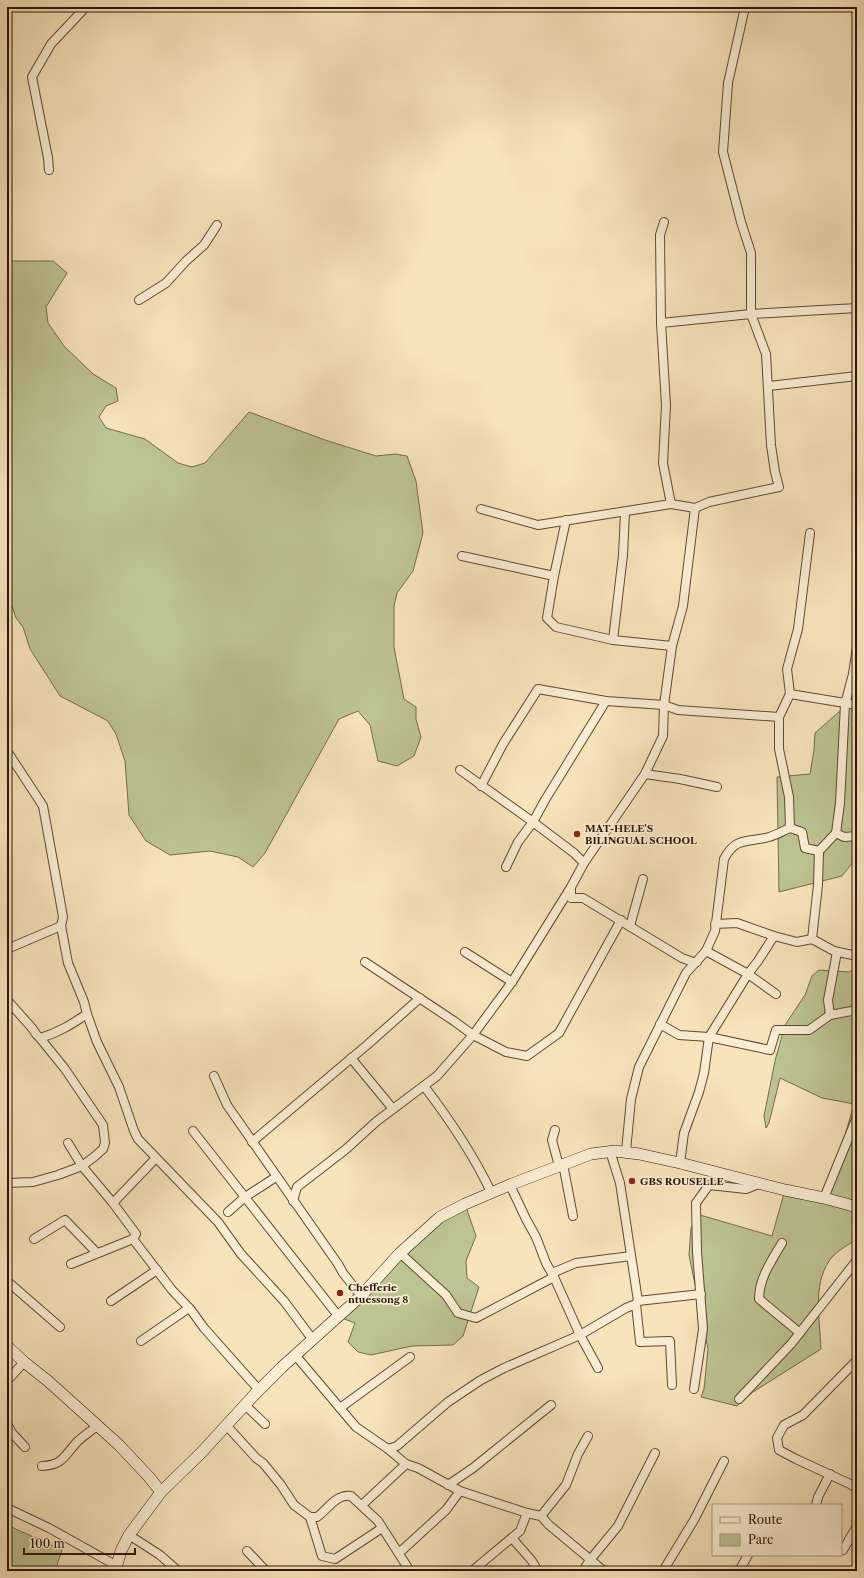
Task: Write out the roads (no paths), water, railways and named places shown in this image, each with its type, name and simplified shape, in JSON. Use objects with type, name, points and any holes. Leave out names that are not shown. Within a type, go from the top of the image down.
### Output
[{"type":"street","points":[[49,170],[32,77],[50,44],[83,10],[84,7]]},
{"type":"street","points":[[481,509],[538,525],[671,504],[695,508],[709,502],[779,487],[771,445],[766,354],[751,314],[751,253],[723,152],[728,83],[745,7]]},
{"type":"street","points":[[664,222],[660,235],[661,323],[666,405],[663,463],[671,504]]},
{"type":"street","points":[[139,300],[166,282],[204,245],[217,225]]},
{"type":"street","points":[[661,323],[751,314],[857,308]]},
{"type":"street","points":[[768,386],[857,376]]},
{"type":"street","points":[[293,1201],[297,1186],[345,1150],[377,1121],[437,1076],[473,1035],[512,982],[572,887],[584,863],[645,774],[664,736],[664,705],[672,646],[683,606],[695,508]]},
{"type":"street","points":[[613,640],[623,556],[625,512]]},
{"type":"street","points":[[566,520],[547,618],[556,627],[613,640],[672,646]]},
{"type":"street","points":[[790,828],[789,797],[779,749],[779,717],[790,694],[787,669],[798,629],[810,533]]},
{"type":"street","points":[[462,556],[554,576]]},
{"type":"street","points":[[812,939],[818,885],[819,851],[836,832],[840,803],[845,704],[853,674],[857,647]]},
{"type":"street","points":[[481,786],[503,744],[538,688],[606,701],[664,705],[678,710],[779,717]]},
{"type":"street","points":[[790,694],[857,705]]},
{"type":"street","points":[[506,867],[518,842],[534,822],[545,800],[606,701]]},
{"type":"street","points":[[7,751],[43,806],[63,917],[61,926],[68,963],[84,1002],[86,1014],[119,1087],[134,1132],[138,1139],[218,1222],[241,1254],[284,1301],[313,1340]]},
{"type":"street","points":[[460,770],[534,822],[574,853],[584,863]]},
{"type":"street","points":[[645,774],[680,779],[717,787]]},
{"type":"street","points":[[626,1151],[631,1099],[639,1067],[686,973],[706,951],[715,931],[724,859],[729,849],[736,843],[770,837],[790,828],[802,832],[805,848],[819,851]]},
{"type":"street","points":[[836,832],[844,837],[857,836]]},
{"type":"street","points":[[630,926],[643,879]]},
{"type":"street","points":[[572,887],[571,898],[583,898],[682,958],[697,962]]},
{"type":"street","points":[[365,962],[473,1035],[506,1052],[527,1056],[559,1033],[621,920]]},
{"type":"street","points":[[716,924],[737,923],[774,936],[797,942],[812,939],[837,952],[857,956]]},
{"type":"street","points":[[7,949],[61,926]]},
{"type":"street","points":[[680,1163],[684,1133],[693,1111],[700,1086],[709,1037],[748,974],[774,936]]},
{"type":"street","points":[[706,951],[748,974],[776,994]]},
{"type":"street","points":[[465,952],[512,982]]},
{"type":"street","points":[[830,1014],[828,1000],[837,952]]},
{"type":"street","points":[[682,958],[686,973]]},
{"type":"street","points":[[252,1142],[420,998]]},
{"type":"street","points":[[7,1000],[32,1028],[83,1094],[102,1125],[105,1143],[102,1149],[82,1166],[33,1182],[7,1183]]},
{"type":"street","points":[[660,1024],[680,1035],[709,1037],[770,1050],[776,1030],[809,1030],[830,1014],[857,1010]]},
{"type":"street","points":[[40,1038],[51,1035],[69,1026],[86,1014]]},
{"type":"street","points":[[351,1058],[393,1109]]},
{"type":"street","points":[[214,1076],[227,1105],[343,1273],[361,1296]]},
{"type":"street","points":[[424,1086],[450,1120],[473,1156],[491,1192]]},
{"type":"street","points":[[824,1198],[857,1117]]},
{"type":"street","points":[[555,1130],[552,1140],[561,1165],[573,1216]]},
{"type":"street","points":[[193,1132],[339,1317]]},
{"type":"street","points":[[68,1143],[82,1166],[113,1203],[136,1234],[133,1239],[71,1264]]},
{"type":"street","points":[[610,1151],[620,1183],[637,1302],[640,1342],[670,1341],[672,1385]]},
{"type":"street","points":[[7,1508],[49,1528],[116,1568],[121,1551],[129,1535],[161,1492],[201,1453],[259,1390],[361,1296],[400,1253],[440,1217],[491,1192],[590,1154],[610,1151],[626,1151],[857,1207]]},
{"type":"street","points":[[113,1203],[156,1158]]},
{"type":"street","points":[[228,1212],[245,1197],[276,1177]]},
{"type":"street","points":[[694,1389],[703,1329],[697,1252],[696,1203],[709,1185],[746,1189],[761,1183]]},
{"type":"street","points":[[510,1185],[536,1237],[546,1263],[553,1275],[580,1335],[598,1368]]},
{"type":"street","points":[[34,1239],[65,1220],[97,1253]]},
{"type":"street","points":[[133,1239],[172,1290],[259,1390]]},
{"type":"street","points":[[782,1243],[766,1270],[759,1288],[759,1299],[800,1333]]},
{"type":"street","points":[[400,1253],[446,1295],[458,1313],[476,1318],[576,1263],[631,1256]]},
{"type":"street","points":[[739,1399],[800,1333],[857,1260]]},
{"type":"street","points":[[112,1301],[157,1270]]},
{"type":"street","points":[[7,1281],[60,1327]]},
{"type":"street","points":[[388,1449],[397,1446],[448,1402],[481,1380],[504,1368],[580,1335],[637,1302],[701,1294]]},
{"type":"street","points":[[141,1341],[189,1308]]},
{"type":"street","points":[[7,1346],[48,1381],[135,1461],[161,1492]]},
{"type":"street","points":[[296,1356],[312,1377],[356,1427],[388,1449],[406,1464],[460,1491],[541,1516],[549,1525],[604,1571]]},
{"type":"street","points":[[340,1408],[410,1357]]},
{"type":"street","points":[[857,1360],[803,1415],[784,1425],[777,1438],[779,1450],[830,1474],[857,1489]]},
{"type":"street","points":[[7,1381],[24,1362]]},
{"type":"street","points":[[245,1405],[265,1424]]},
{"type":"street","points":[[448,1484],[473,1468],[551,1405]]},
{"type":"street","points":[[7,1424],[12,1433],[25,1447]]},
{"type":"street","points":[[226,1425],[256,1458],[263,1463],[281,1485],[294,1505],[310,1517],[322,1556],[335,1559],[382,1528]]},
{"type":"street","points":[[42,1466],[56,1465],[78,1442],[97,1426]]},
{"type":"street","points":[[541,1516],[566,1485],[578,1454],[588,1436]]},
{"type":"street","points":[[583,1571],[590,1560],[618,1526],[654,1453]]},
{"type":"street","points":[[663,1571],[694,1520],[724,1461]]},
{"type":"street","points":[[362,1505],[406,1464]]},
{"type":"street","points":[[816,1504],[818,1497],[830,1474]]},
{"type":"street","points":[[399,1554],[446,1510],[460,1491]]},
{"type":"street","points":[[310,1517],[317,1517],[340,1496],[351,1496],[362,1505],[382,1528],[410,1571]]},
{"type":"street","points":[[473,1571],[520,1531],[528,1513]]},
{"type":"street","points":[[843,1550],[857,1526]]},
{"type":"street","points":[[129,1535],[160,1555],[178,1571]]},
{"type":"street","points":[[512,1538],[532,1561],[538,1571]]},
{"type":"street","points":[[247,1551],[257,1568],[266,1571]]},
{"type":"street","points":[[739,1571],[747,1556]]},
{"type":"place","name":"MAT-HELE'S BILINGUAL SCHOOL","points":[[577,834]]},
{"type":"place","name":"GBS ROUSELLE","points":[[632,1181]]},
{"type":"place","name":"Chefferie ntuessong 8","points":[[340,1293]]}]
